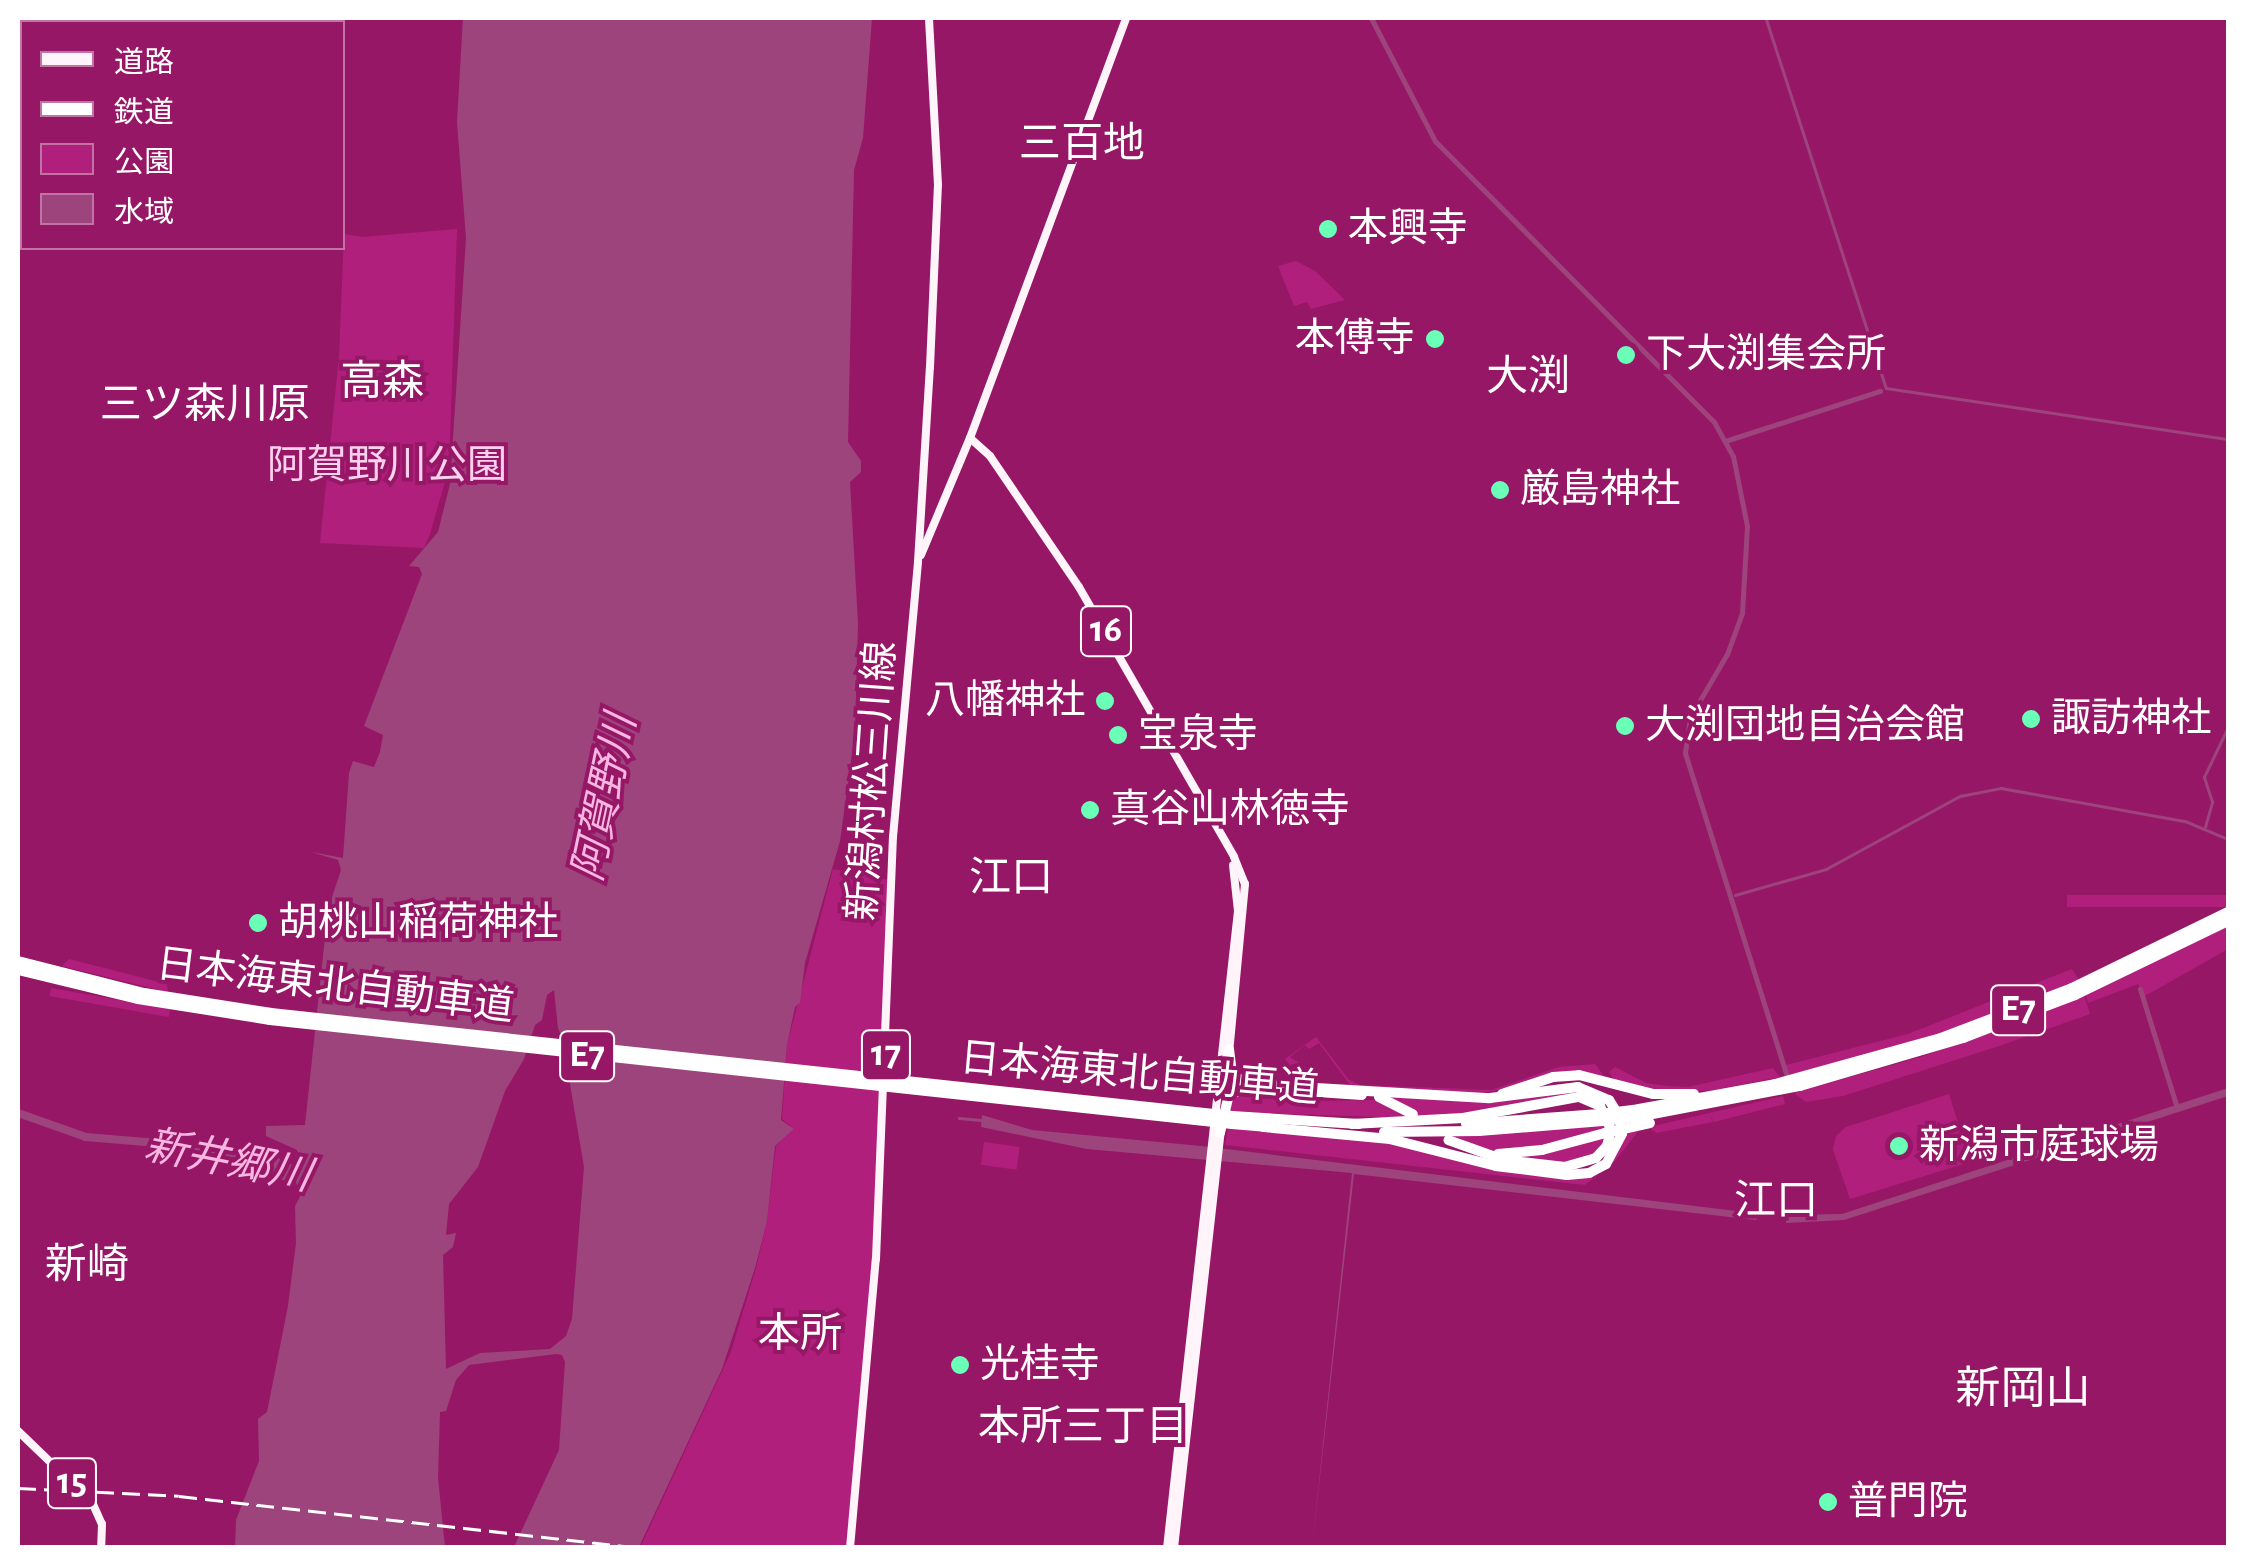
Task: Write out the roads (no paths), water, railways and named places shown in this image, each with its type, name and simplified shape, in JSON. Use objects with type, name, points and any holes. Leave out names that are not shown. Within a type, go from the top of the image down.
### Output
[{"type":"highway","name":"E7","points":[[1800,1079],[2013,1012],[2228,912]]},
{"type":"highway","name":"E7","points":[[1800,1079],[1904,1058],[2014,1020],[2106,981],[2228,921]]},
{"type":"highway","name":"日本海東北自動車道","points":[[18,958],[164,1000],[1232,1120],[1352,1124],[1603,1123]]},
{"type":"highway","points":[[18,973],[141,996]]},
{"type":"highway","points":[[1229,1050],[1234,1076],[1248,1085],[1481,1098],[1565,1087],[1594,1090],[1609,1100],[1620,1116],[1619,1145],[1601,1168],[1568,1175],[1496,1166],[1380,1137],[1264,1127]]},
{"type":"highway","points":[[1481,1098],[1570,1075],[1596,1077],[1662,1096],[1773,1087]]},
{"type":"highway","points":[[1482,1154],[1528,1152],[1603,1123],[1800,1079]]},
{"type":"highway","points":[[1223,1083],[1379,1096],[1413,1114]]},
{"type":"highway","points":[[1220,1133],[1229,1095],[1248,1085]]},
{"type":"highway","name":"日本海東北自動車道","points":[[1232,1120],[1264,1127],[1444,1132],[1603,1123],[1773,1087]]},
{"type":"highway","points":[[1352,1124],[1463,1118],[1579,1097],[1596,1103],[1610,1120],[1604,1151],[1579,1165],[1536,1165],[1482,1154],[1448,1140]]},
{"type":"main road","name":"新潟村松三川線","points":[[850,1548],[876,1259],[893,837],[918,562],[938,185],[929,18]]},
{"type":"main road","points":[[918,562],[970,438],[1126,18]]},
{"type":"main road","name":"16","points":[[970,438],[990,456],[1080,587],[1224,837],[1245,884],[1171,1548]]},
{"type":"main road","name":"16","points":[[1215,1146],[1220,1133],[1238,911],[1238,884],[1224,837]]},
{"type":"main road","name":"15","points":[[18,1431],[92,1502],[102,1524],[101,1548]]},
{"type":"water","name":"阿賀野川","points":[[463,18],[872,18],[863,138],[854,170],[848,442],[861,461],[861,472],[850,482],[858,623],[855,732],[840,841],[805,963],[800,1002],[795,1007],[787,1045],[781,1120],[794,1129],[775,1146],[767,1221],[755,1268],[722,1369],[639,1547],[514,1547],[559,1450],[565,1362],[562,1355],[556,1354],[469,1365],[456,1380],[446,1411],[440,1412],[438,1478],[445,1547],[235,1548],[236,1520],[259,1461],[258,1419],[267,1412],[288,1306],[296,1243],[295,1206],[300,1197],[296,1182],[275,1179],[262,1165],[262,1153],[279,1164],[297,1167],[302,1161],[297,1150],[266,1136],[266,1126],[305,1125],[328,909],[341,870],[338,860],[311,852],[343,858],[349,773],[353,761],[374,767],[380,752],[383,735],[364,726],[422,574],[419,567],[409,566],[438,532],[450,484],[466,238],[457,122]],"holes":[[[554,990],[558,1028],[574,1065],[569,1078],[584,1167],[572,1319],[566,1336],[550,1349],[480,1353],[446,1369],[443,1255],[453,1247],[456,1233],[446,1235],[449,1204],[478,1167],[505,1091],[524,1059],[535,1025],[542,1020],[547,995]]]},
{"type":"water","points":[[2228,1088],[2228,1096],[1844,1220],[1786,1223],[1787,1215],[1842,1214]]},
{"type":"water","points":[[982,1115],[1032,1130],[1201,1146],[1761,1214],[1756,1220],[1354,1174],[1312,1547],[1352,1173],[1087,1149],[981,1127]]},
{"type":"waterway","points":[[1371,18],[1435,141],[1714,422],[1733,456],[1747,526],[1742,613],[1727,654],[1690,717],[1685,753],[1786,1073]]},
{"type":"waterway","points":[[1766,18],[1886,388],[2228,439]]},
{"type":"waterway","points":[[1725,441],[1880,391]]},
{"type":"waterway","points":[[2205,827],[2212,802],[2204,777],[2228,727]]},
{"type":"waterway","points":[[1735,895],[1826,869],[1960,796],[2001,788],[2185,821],[2228,839]]},
{"type":"waterway","points":[[2140,989],[2177,1108]]},
{"type":"waterway","name":"新井郷川","points":[[18,1113],[86,1137],[182,1145],[275,1161],[292,1169]]},
{"type":"waterway","points":[[959,1118],[981,1120]]},
{"type":"waterway","points":[[1757,1215],[1784,1217]]},
{"type":"railway","points":[[18,1488],[179,1496],[646,1548]]},
{"type":"place","name":"本興寺","points":[[1328,229]]},
{"type":"place","name":"本傅寺","points":[[1435,339]]},
{"type":"place","name":"下大渕集会所","points":[[1626,355]]},
{"type":"place","name":"厳島神社","points":[[1500,490]]},
{"type":"place","name":"八幡神社","points":[[1105,701]]},
{"type":"place","name":"諏訪神社","points":[[2031,719]]},
{"type":"place","name":"大渕団地自治会館","points":[[1625,726]]},
{"type":"place","name":"宝泉寺","points":[[1118,735]]},
{"type":"place","name":"真谷山林徳寺","points":[[1090,810]]},
{"type":"place","name":"胡桃山稲荷神社","points":[[258,923]]},
{"type":"place","name":"新潟市庭球場","points":[[1899,1146]]},
{"type":"place","name":"光桂寺","points":[[960,1365]]},
{"type":"place","name":"普門院","points":[[1828,1502]]},
{"type":"district","name":"三百地","points":[[1082,144]]},
{"type":"district","name":"大渕","points":[[1528,377]]},
{"type":"district","name":"高森","points":[[382,382]]},
{"type":"district","name":"三ツ森川原","points":[[205,405]]},
{"type":"district","name":"江口","points":[[1011,878]]},
{"type":"district","name":"江口","points":[[1776,1201]]},
{"type":"district","name":"新崎","points":[[87,1265]]},
{"type":"district","name":"本所","points":[[800,1334]]},
{"type":"district","name":"新岡山","points":[[2023,1390]]},
{"type":"district","name":"本所三丁目","points":[[1083,1427]]},
{"type":"park label","name":"阿賀野川公園","points":[[387,466]]}]
